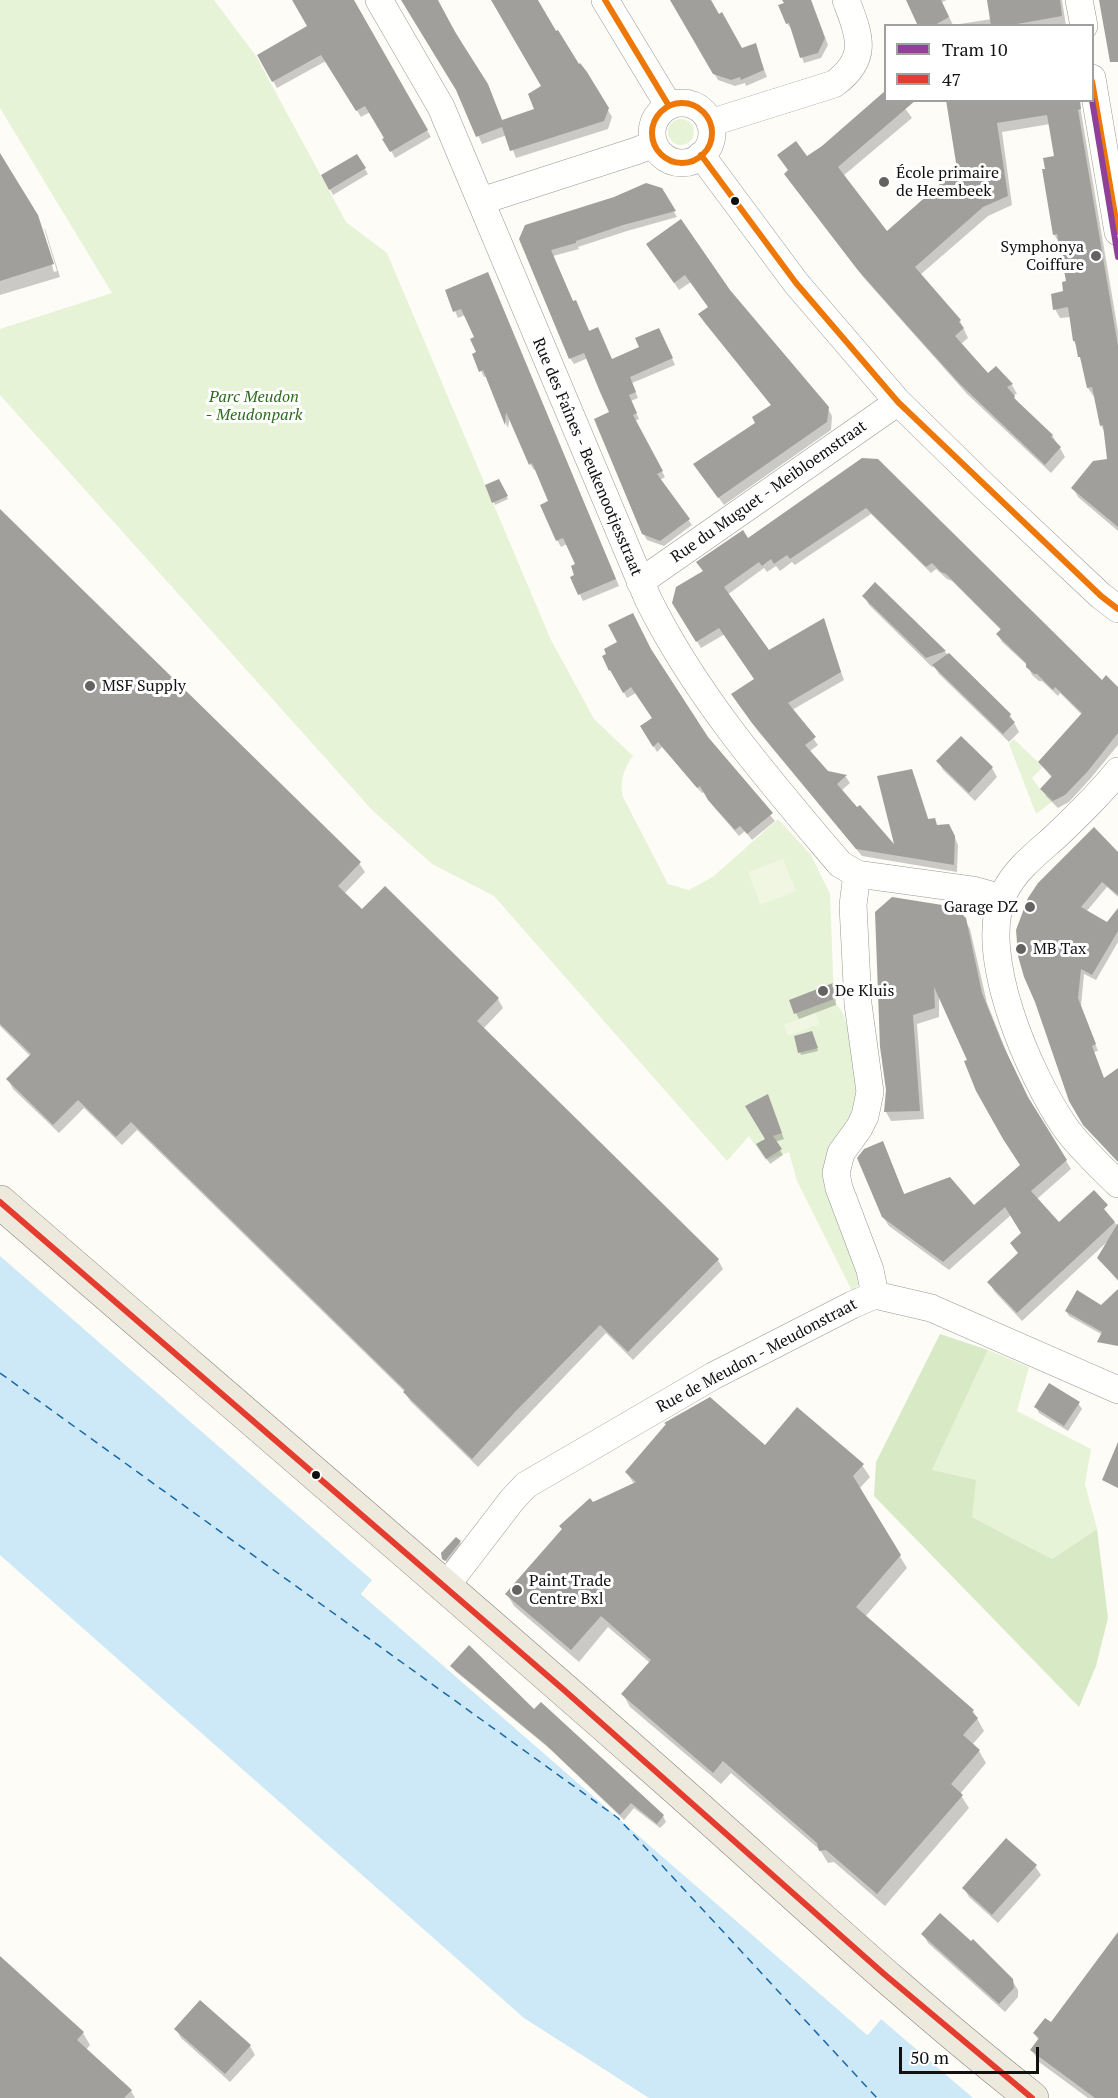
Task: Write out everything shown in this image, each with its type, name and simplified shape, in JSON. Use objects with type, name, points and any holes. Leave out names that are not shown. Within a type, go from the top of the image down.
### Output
[{"type":"main road","points":[[0,1202],[667,1779],[918,2005],[1032,2098]]},
{"type":"street","name":"Rue des Faînes - Beukenootjesstraat","points":[[379,0],[441,107],[640,582],[677,652],[756,765],[840,864],[857,874]]},
{"type":"street","points":[[605,0],[669,106]]},
{"type":"street","points":[[710,123],[834,84],[854,65],[859,50],[857,29],[846,0]]},
{"type":"street","points":[[1079,0],[1084,24]]},
{"type":"street","points":[[1094,90],[1118,232]]},
{"type":"street","points":[[682,103],[694,106],[704,113],[710,123],[711,138],[706,150],[687,162],[671,161],[664,157],[654,144],[652,127],[656,119],[669,106],[682,103]]},
{"type":"street","points":[[481,201],[654,144]]},
{"type":"street","points":[[701,155],[795,283],[898,402],[985,488],[1101,596],[1118,609]]},
{"type":"street","name":"Rue du Muguet - Meibloemstraat","points":[[640,582],[898,402]]},
{"type":"street","points":[[1118,771],[1090,802],[1016,874],[1002,898],[996,928],[997,955],[1003,986],[1017,1031],[1041,1088],[1081,1147],[1118,1184]]},
{"type":"street","points":[[875,1295],[870,1270],[839,1188],[836,1173],[841,1153],[865,1116],[870,1092],[858,1004],[853,905],[857,874],[973,890],[1002,898]]},
{"type":"street","name":"Rue de Meudon - Meudonstraat","points":[[446,1586],[526,1485],[713,1376],[844,1308],[875,1295],[922,1305],[948,1314],[1118,1390]]},
{"type":"green space","name":"Parc Meudon - Meudonpark","points":[[0,0],[214,0],[256,56],[346,222],[387,253],[551,640],[594,719],[633,756],[623,775],[623,797],[668,884],[689,890],[714,876],[778,819],[811,855],[830,894],[834,1001],[843,1013],[853,1049],[860,1098],[839,1146],[863,1281],[852,1291],[797,1181],[789,1152],[766,1161],[749,1136],[727,1161],[494,896],[432,864],[372,810],[0,395],[0,329],[112,293],[0,108]]},
{"type":"green space","points":[[681,119],[690,123],[694,132],[690,141],[681,145],[672,141],[668,132],[672,123]]},
{"type":"green space","points":[[1014,739],[1043,767],[1032,778],[1053,801],[1036,814],[1009,744]]},
{"type":"green space","points":[[783,859],[796,891],[761,905],[748,872]]},
{"type":"green space","points":[[815,1013],[820,1024],[788,1036],[784,1025]]},
{"type":"green space","points":[[940,1334],[988,1350],[932,1470],[976,1480],[972,1517],[1052,1559],[1097,1529],[1108,1618],[1096,1666],[1079,1707],[874,1496],[876,1462]]},
{"type":"green space","points":[[988,1350],[1029,1367],[1017,1411],[1091,1449],[1085,1484],[1097,1529],[1052,1559],[972,1517],[932,1470]]},
{"type":"water","points":[[0,1256],[372,1580],[361,1594],[868,2035],[881,2019],[973,2098],[649,2098],[524,2018],[0,1555]]},
{"type":"pier","points":[[374,1578],[375,1582],[365,1593],[867,2031],[879,2017],[883,2017],[867,2035],[361,1594]]},
{"type":"building","points":[[292,0],[354,0],[428,130],[390,152],[365,106],[356,111],[321,55],[272,82],[257,55],[307,26]]},
{"type":"building","points":[[401,0],[438,0],[488,84],[502,120],[534,109],[528,94],[541,86],[491,0],[538,0],[556,31],[558,30],[579,64],[587,72],[609,108],[604,121],[510,151],[502,127],[476,137],[456,90]]},
{"type":"building","points":[[670,0],[711,0],[719,14],[722,12],[742,48],[756,43],[764,70],[741,80],[740,77],[731,80],[713,74]]},
{"type":"building","points":[[782,0],[811,0],[825,38],[818,53],[800,58],[789,23],[786,24],[778,5],[784,3]]},
{"type":"building","points":[[906,0],[941,0],[949,17],[937,24],[917,24]]},
{"type":"building","points":[[987,0],[1060,0],[1062,16],[1017,24],[991,24]]},
{"type":"building","points":[[1099,0],[1118,0],[1118,62],[1110,62]]},
{"type":"building","points":[[884,92],[884,102],[914,102],[838,167],[887,231],[957,169],[946,102],[1080,102],[1081,109],[1078,110],[1118,346],[1118,527],[1071,488],[1093,461],[1107,459],[1103,425],[1100,426],[1092,387],[1087,388],[1080,357],[1078,357],[1075,341],[1073,341],[1068,307],[1053,310],[1051,294],[1063,291],[1062,282],[1066,281],[1057,234],[1053,235],[1042,169],[1045,169],[1043,158],[1054,156],[1047,115],[997,123],[1008,196],[983,207],[915,267],[961,320],[959,322],[964,328],[955,336],[988,373],[996,366],[1013,384],[1007,387],[1015,396],[1014,398],[1053,435],[1051,437],[1061,447],[1045,465],[960,384],[911,330],[857,269],[784,174],[788,170],[777,155],[796,141],[807,156],[822,146]]},
{"type":"building","points":[[0,153],[38,215],[54,264],[0,281]]},
{"type":"building","points":[[357,154],[366,168],[329,190],[321,175]]},
{"type":"building","points":[[646,183],[662,188],[676,211],[623,225],[551,250],[589,331],[598,327],[612,359],[639,347],[635,338],[659,328],[673,358],[630,377],[636,392],[629,395],[637,413],[633,415],[663,471],[657,474],[690,519],[660,541],[642,534],[594,419],[609,412],[584,353],[569,359],[519,239],[525,225],[614,197]]},
{"type":"building","points":[[681,219],[730,290],[829,407],[827,422],[718,498],[693,464],[755,423],[752,417],[771,405],[698,314],[708,307],[685,275],[674,283],[646,244]]},
{"type":"building","points":[[488,272],[616,579],[578,595],[570,577],[574,575],[571,566],[575,564],[563,538],[556,541],[540,505],[548,501],[533,465],[531,463],[529,465],[506,412],[505,425],[483,370],[479,372],[472,354],[476,352],[470,339],[474,337],[461,309],[453,312],[445,290]]},
{"type":"building","points":[[862,458],[878,459],[1102,680],[1106,675],[1118,687],[1118,733],[1088,771],[1065,795],[1053,801],[1040,789],[1052,776],[1038,762],[1082,713],[1055,687],[1053,690],[1037,674],[1026,667],[1026,663],[996,634],[1001,629],[946,574],[932,563],[926,567],[866,508],[790,559],[787,555],[774,564],[771,559],[762,566],[759,562],[724,587],[769,650],[824,618],[841,672],[788,703],[816,737],[805,745],[828,771],[847,775],[837,784],[857,807],[860,805],[894,844],[877,776],[912,769],[928,819],[935,818],[937,825],[949,824],[955,836],[954,865],[856,849],[752,723],[731,694],[754,679],[719,628],[696,642],[672,603],[676,587],[703,571],[696,562],[743,530],[748,538]]},
{"type":"building","points":[[499,479],[508,496],[492,503],[485,485]]},
{"type":"building","points":[[0,509],[361,862],[338,886],[362,909],[385,886],[499,998],[477,1021],[719,1259],[628,1352],[600,1325],[472,1459],[403,1392],[405,1390],[131,1122],[116,1137],[78,1100],[53,1125],[6,1079],[31,1054],[0,1024]]},
{"type":"building","points":[[875,582],[946,651],[926,658],[862,596]]},
{"type":"building","points":[[633,613],[651,649],[708,737],[773,813],[747,834],[740,826],[735,830],[708,800],[700,786],[697,788],[658,742],[653,747],[640,726],[652,718],[631,687],[623,693],[609,671],[602,656],[606,654],[604,649],[617,642],[608,625]]},
{"type":"building","points":[[949,653],[1011,714],[1009,717],[1015,722],[1003,734],[932,665]]},
{"type":"building","points":[[961,736],[993,767],[969,793],[936,761]]},
{"type":"building","points":[[1094,827],[1118,852],[1118,895],[1102,882],[1081,907],[1107,922],[1118,908],[1118,931],[1092,975],[1081,969],[1078,998],[1096,1044],[1092,1046],[1104,1078],[1118,1068],[1118,1162],[1083,1125],[1069,1101],[1035,1002],[1024,977],[1018,956],[1016,930],[1028,898],[1038,883]]},
{"type":"building","points":[[892,897],[955,907],[966,918],[982,993],[1003,1045],[1028,1097],[1067,1160],[1031,1191],[1059,1222],[1094,1190],[1108,1205],[1104,1209],[1115,1222],[1017,1313],[987,1282],[1018,1253],[1010,1243],[1021,1233],[1005,1207],[943,1262],[882,1217],[857,1158],[864,1149],[883,1141],[904,1194],[950,1177],[974,1205],[1020,1165],[976,1091],[964,1061],[967,1060],[934,987],[935,1008],[913,1015],[920,1111],[884,1112],[886,1090],[880,1047],[875,912]]},
{"type":"building","name":"De Kluis","points":[[833,983],[834,999],[794,1014],[789,1000]]},
{"type":"building","points":[[812,1031],[818,1048],[798,1053],[794,1036]]},
{"type":"building","points":[[768,1094],[782,1133],[773,1136],[782,1149],[766,1159],[756,1144],[765,1139],[745,1106]]},
{"type":"building","points":[[1118,1223],[1118,1280],[1097,1258]]},
{"type":"building","points":[[1118,1289],[1118,1346],[1097,1342],[1102,1332],[1065,1311],[1077,1290],[1101,1305]]},
{"type":"building","points":[[1049,1383],[1080,1402],[1064,1426],[1034,1407]]},
{"type":"building","points":[[710,1397],[765,1445],[797,1407],[864,1464],[853,1476],[901,1555],[856,1607],[974,1710],[972,1712],[978,1718],[963,1735],[980,1750],[951,1784],[963,1795],[877,1894],[826,1850],[819,1851],[817,1843],[723,1761],[713,1773],[621,1694],[651,1660],[601,1616],[571,1650],[505,1594],[562,1529],[559,1526],[590,1498],[593,1502],[636,1482],[625,1472],[666,1424],[664,1423]]},
{"type":"building","points":[[1118,1442],[1118,1488],[1102,1480]]},
{"type":"building","points":[[456,1537],[461,1541],[445,1561],[441,1553]]},
{"type":"building","points":[[469,1645],[534,1709],[541,1702],[664,1815],[657,1824],[631,1803],[620,1815],[545,1744],[450,1666]]},
{"type":"building","points":[[1006,1838],[1037,1865],[992,1915],[962,1888]]},
{"type":"building","points":[[940,1913],[971,1941],[973,1939],[1013,1979],[1014,1988],[999,2004],[921,1934]]},
{"type":"building","points":[[1118,1932],[1118,2098],[1095,2098],[1030,2050],[1039,2038],[1033,2033],[1045,2018],[1051,2022]]},
{"type":"building","points":[[0,1956],[84,2032],[77,2040],[132,2090],[124,2098],[0,2098]]},
{"type":"building","points":[[200,2000],[251,2045],[225,2074],[174,2029]]},
{"type":"ferry route","points":[[0,1373],[618,1818],[877,2098]]},
{"type":"tram line","name":"10","points":[[1092,102],[1118,257]]},
{"type":"transit line","points":[[605,0],[669,106]]},
{"type":"transit line","points":[[1094,93],[1118,232]]},
{"type":"transit line","points":[[682,103],[703,112],[712,133],[703,154],[682,163],[661,154],[652,133],[661,112],[682,103]]},
{"type":"transit line","points":[[701,155],[796,283],[898,402],[1101,596],[1118,609]]},
{"type":"transit line","name":"47","points":[[0,1202],[564,1690],[884,1974],[1032,2098]]},
{"type":"place","name":"École primaire de Heembeek","points":[[884,182]]},
{"type":"place","name":"Symphonya Coiffure","points":[[1096,256]]},
{"type":"place","name":"MSF Supply","points":[[90,686]]},
{"type":"place","name":"Garage DZ","points":[[1030,907]]},
{"type":"place","name":"MB Tax","points":[[1021,949]]},
{"type":"place","name":"De Kluis","points":[[823,991]]},
{"type":"place","name":"Paint Trade Centre Bxl","points":[[517,1590]]}]
